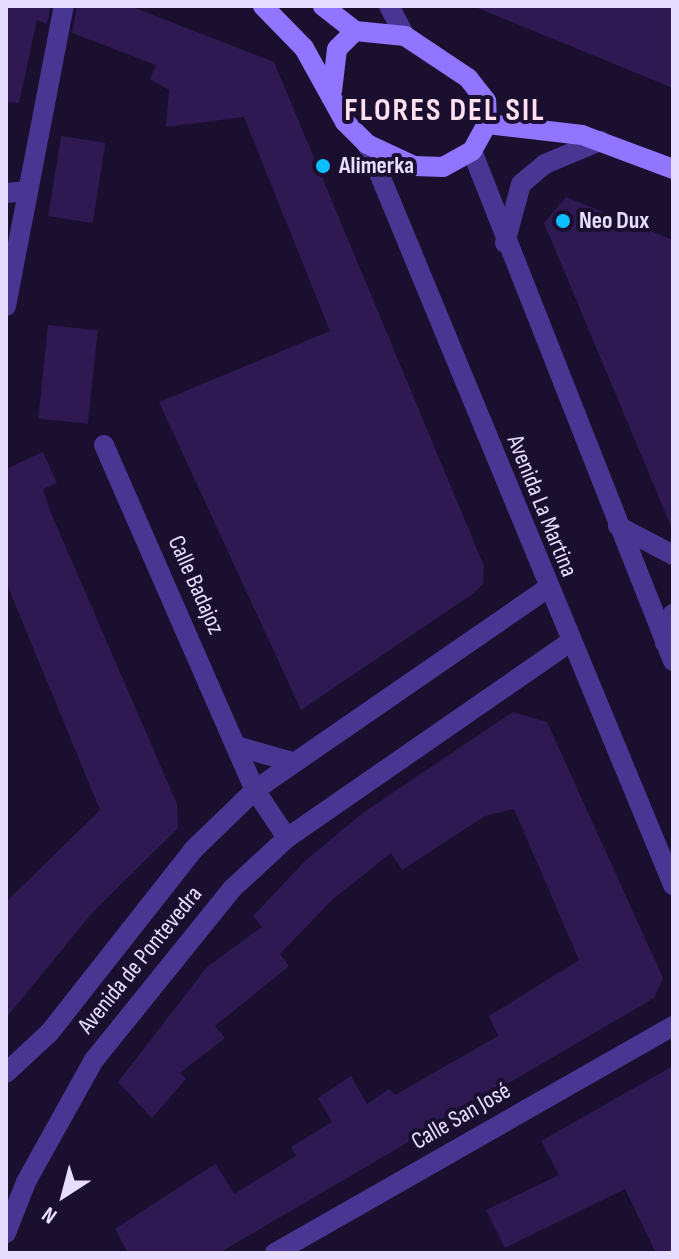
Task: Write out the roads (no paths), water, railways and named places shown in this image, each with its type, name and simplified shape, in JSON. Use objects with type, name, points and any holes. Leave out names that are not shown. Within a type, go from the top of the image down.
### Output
[{"type":"main road","points":[[263,6],[304,48],[333,99],[367,144],[414,166],[443,167],[472,151],[487,124],[486,101],[468,78],[405,36],[355,31],[325,6]]},
{"type":"main road","points":[[333,99],[337,49],[355,31]]},
{"type":"main road","points":[[487,124],[600,141],[673,169]]},
{"type":"street","points":[[6,306],[64,6]]},
{"type":"street","points":[[389,6],[405,36]]},
{"type":"street","points":[[505,247],[521,184],[545,164],[600,141]]},
{"type":"street","name":"Avenida La Martina","points":[[367,144],[546,589],[673,885]]},
{"type":"street","points":[[472,151],[505,247],[669,652]]},
{"type":"street","points":[[6,193],[28,191]]},
{"type":"street","name":"Calle Badajoz","points":[[104,445],[240,747],[255,790]]},
{"type":"street","points":[[618,526],[673,555]]},
{"type":"street","name":"Avenida de Pontevedra","points":[[6,1073],[50,1032],[194,849],[255,790],[546,589]]},
{"type":"street","points":[[669,652],[673,614]]},
{"type":"street","name":"Avenida de Pontevedra","points":[[8,1223],[94,1060],[162,967],[287,838],[570,642]]},
{"type":"street","points":[[240,747],[292,762]]},
{"type":"street","points":[[255,790],[287,838]]},
{"type":"street","name":"Calle San José","points":[[275,1253],[673,1026]]},
{"type":"place","name":"Alimerka","points":[[323,166]]},
{"type":"place","name":"Neo Dux","points":[[563,221]]},
{"type":"district","name":"FLORES DEL SIL","points":[[445,111]]}]
